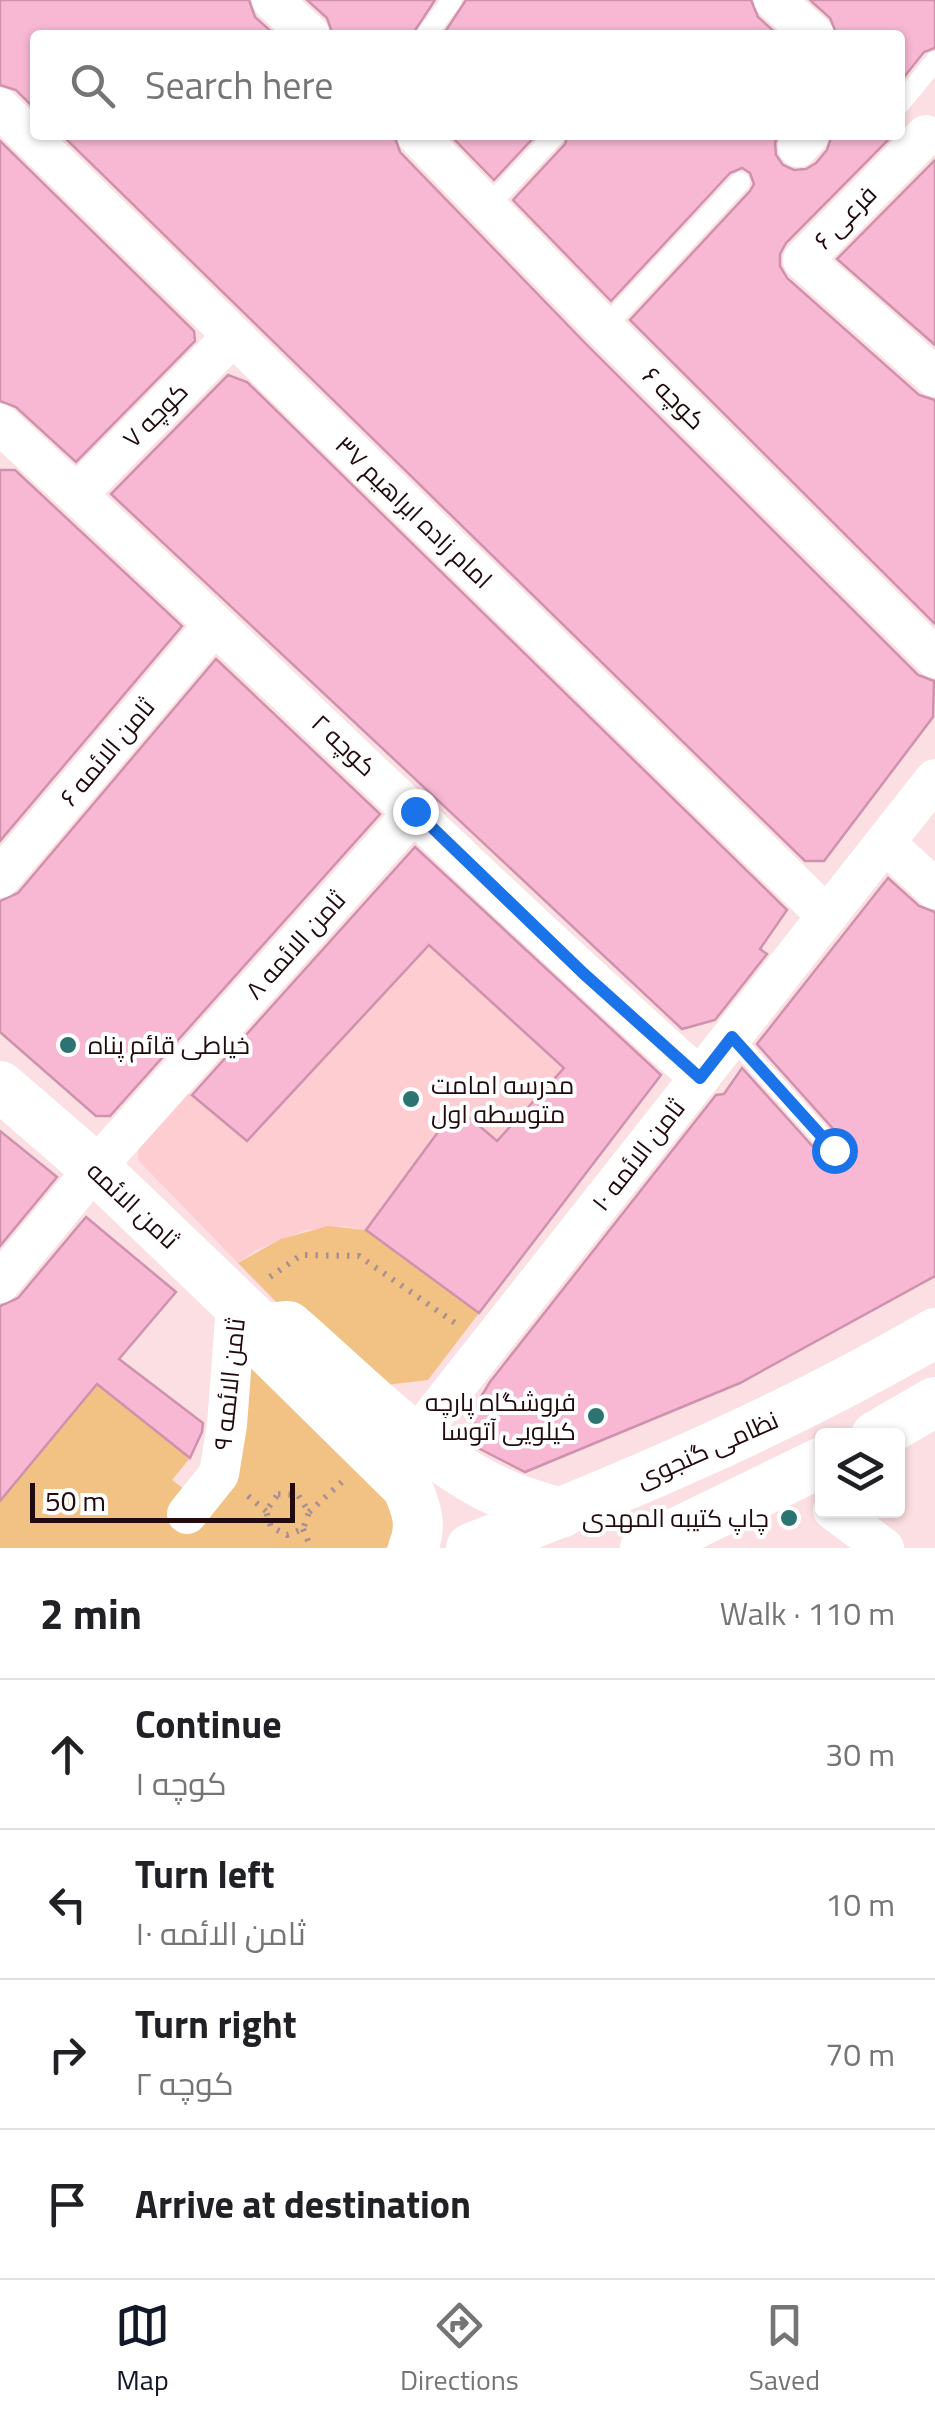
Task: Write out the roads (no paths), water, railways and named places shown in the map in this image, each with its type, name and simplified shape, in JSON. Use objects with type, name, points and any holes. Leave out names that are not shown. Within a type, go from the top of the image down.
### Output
[{"type":"street","points":[[272,0],[305,30]]},
{"type":"street","points":[[774,0],[808,30]]},
{"type":"street","name":"امام زاده ابراهیم ۳۷","points":[[0,108],[30,137]]},
{"type":"street","name":"امام زاده ابراهیم ۳۷","points":[[33,140],[827,916]]},
{"type":"street","name":"کوچه ۶","points":[[422,140],[935,658]]},
{"type":"street","name":"فرعی ۶","points":[[901,140],[804,260],[935,376]]},
{"type":"street","name":"کوچه ۷","points":[[76,494],[233,336]]},
{"type":"street","name":"کوچه ۲","points":[[5,439],[76,494],[583,973],[700,1078]]},
{"type":"street","name":"ثامن الائمه ۶","points":[[0,878],[214,625]]},
{"type":"street","name":"ثامن الائمه ۱۰","points":[[416,1437],[935,779]]},
{"type":"street","name":"ثامن الائمه ۸","points":[[0,1284],[95,1168],[415,811]]},
{"type":"street","points":[[885,842],[935,889]]},
{"type":"street","name":"ثامن الائمه","points":[[0,1086],[95,1168],[249,1316]]},
{"type":"street","points":[[249,1316],[288,1326],[416,1437],[478,1482],[517,1501],[561,1513]]},
{"type":"street","points":[[249,1316],[271,1353],[406,1487],[418,1511],[417,1542],[413,1548]]},
{"type":"street","name":"ثامن الائمه ۹","points":[[187,1514],[219,1474],[249,1316]]},
{"type":"street","name":"نظامی گنجوی","points":[[471,1548],[780,1417],[935,1333]]},
{"type":"street","points":[[890,1428],[935,1402]]},
{"type":"street","points":[[645,1548],[811,1481]]},
{"type":"street","points":[[844,1518],[884,1548]]},
{"type":"lane","points":[[430,30],[452,0]]},
{"type":"lane","points":[[915,122],[935,61]]},
{"type":"lane","points":[[488,206],[550,140]]},
{"type":"lane","points":[[604,328],[740,182]]},
{"type":"lane","points":[[732,1037],[834,1150]]},
{"type":"place","name":"خیاطی قائم پناه","points":[[68,1045]]},
{"type":"place","name":"مدرسه امامت متوسطه اول","points":[[411,1099]]},
{"type":"place","name":"فروشگاه پارچه کیلویی آتوسا","points":[[596,1416]]},
{"type":"place","name":"چاپ‌ کتیبه المهدی","points":[[789,1518]]}]
